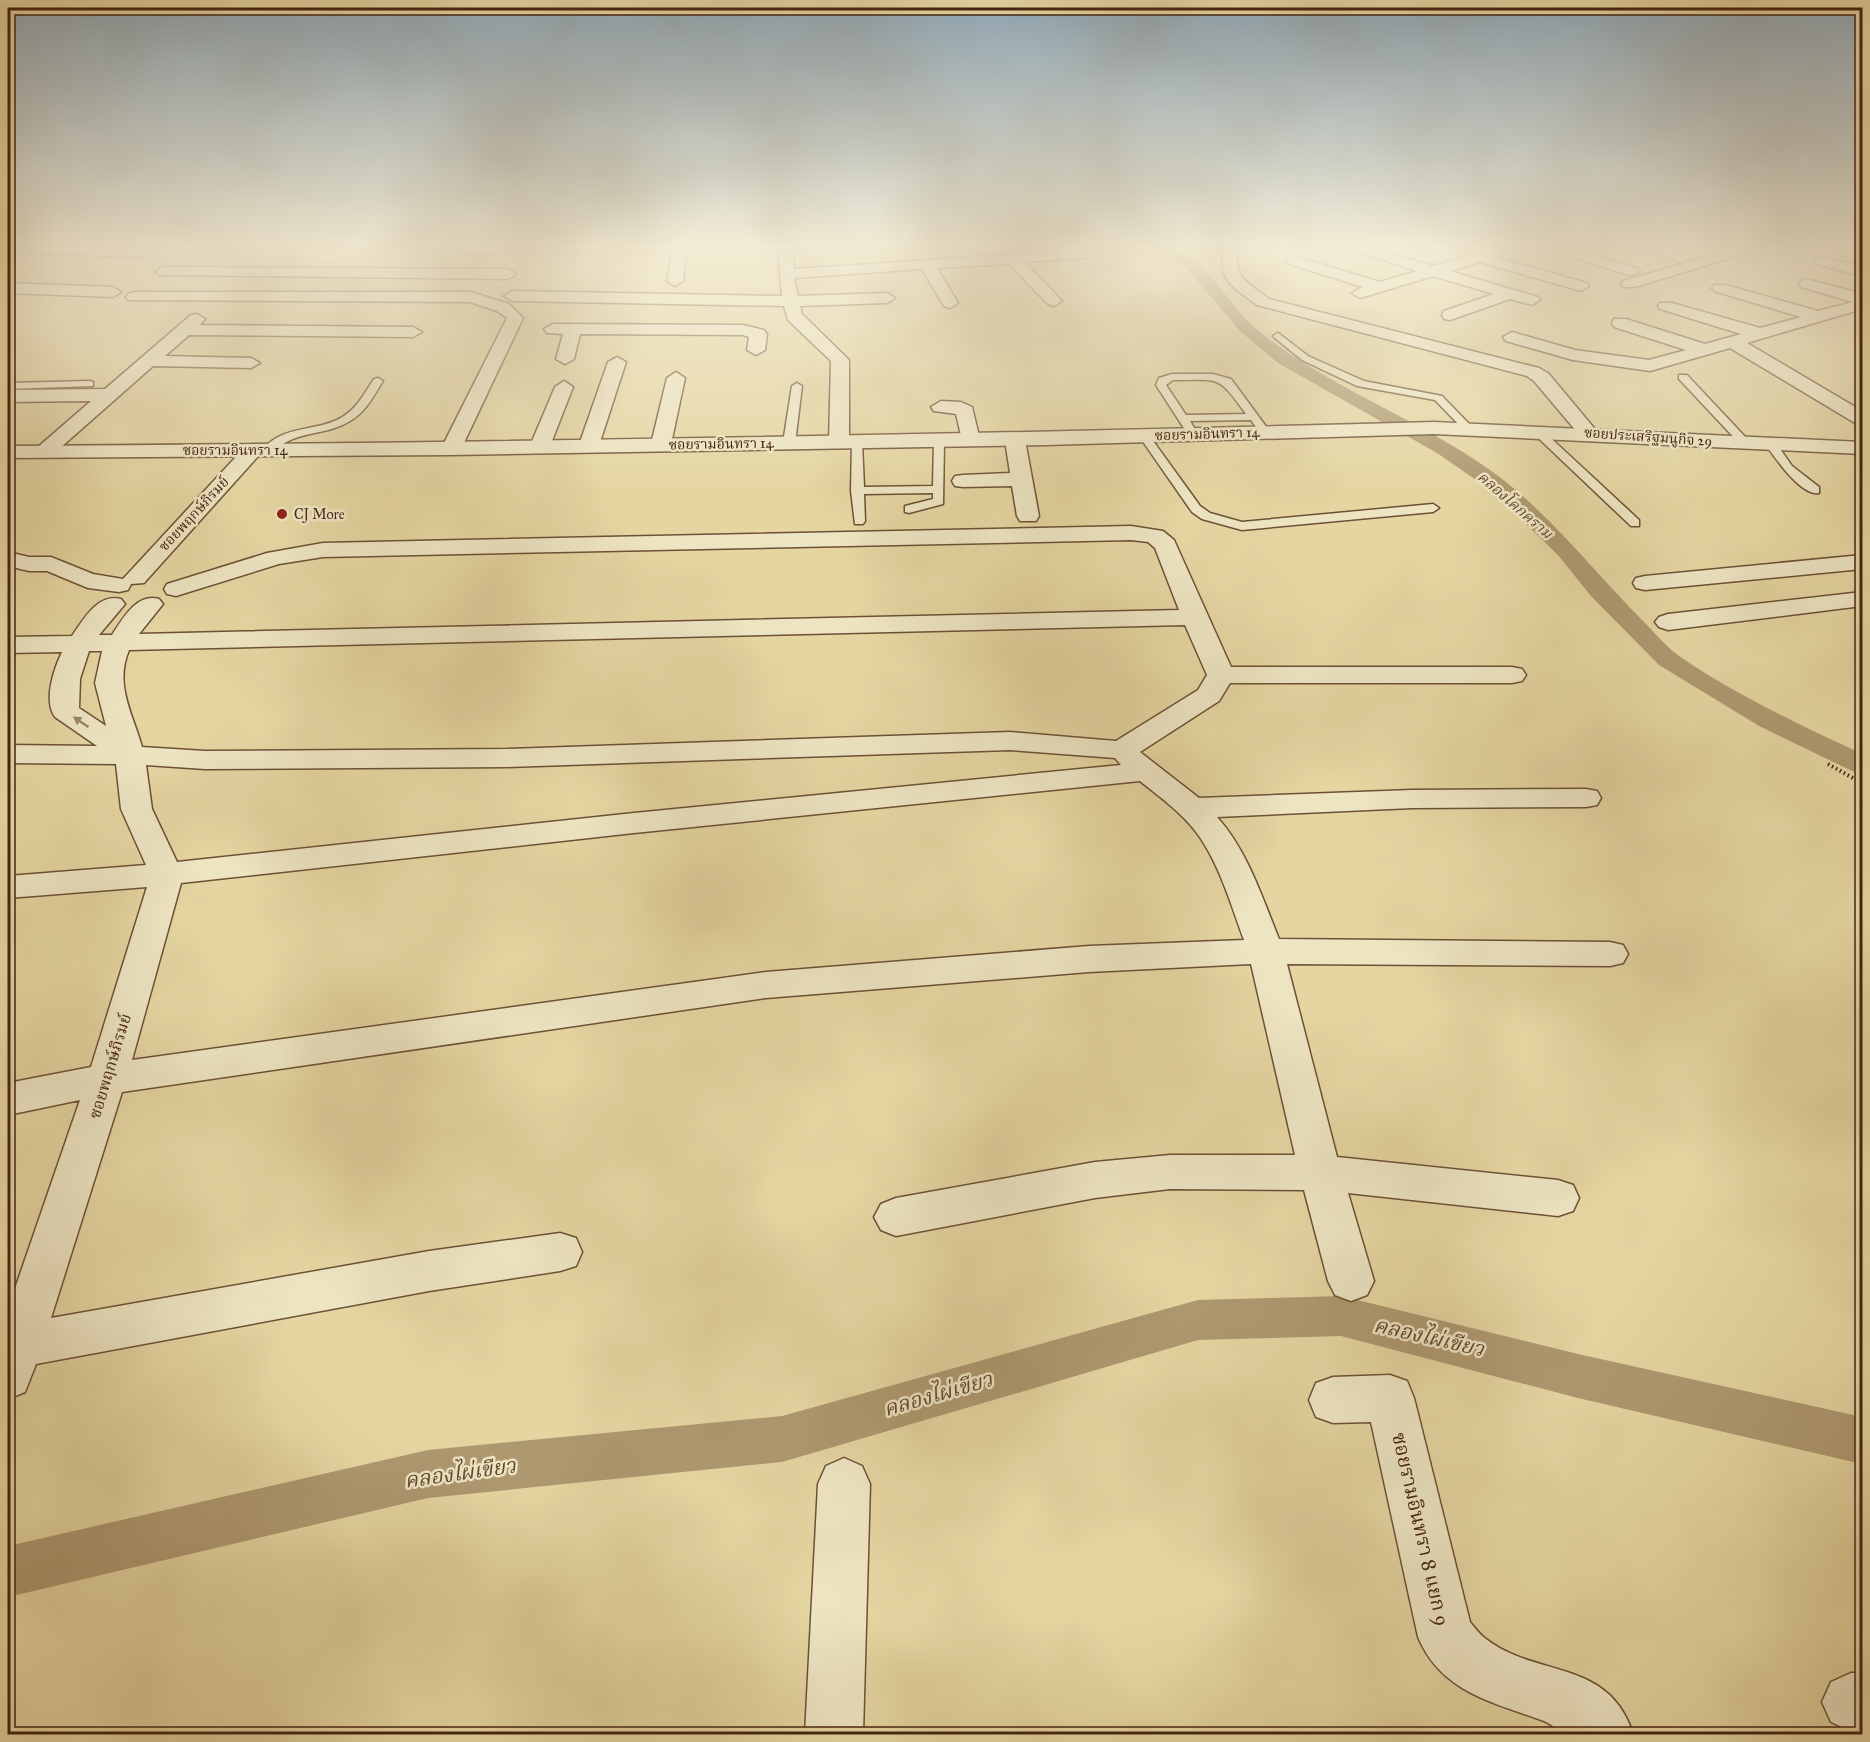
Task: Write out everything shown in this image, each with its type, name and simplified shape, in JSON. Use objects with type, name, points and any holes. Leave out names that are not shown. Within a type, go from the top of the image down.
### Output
[{"type":"street","points":[[45,452],[186,328]]},
{"type":"street","points":[[310,328],[413,332]]},
{"type":"street","points":[[451,449],[510,328]]},
{"type":"street","points":[[560,328],[663,339],[743,330],[758,334],[757,344],[785,337],[812,336]]},
{"type":"street","points":[[805,328],[840,360],[847,442]]},
{"type":"street","points":[[1364,328],[1533,372],[1541,377],[1589,434]]},
{"type":"street","points":[[1636,328],[1704,350]]},
{"type":"street","points":[[1741,328],[1757,333]]},
{"type":"street","points":[[1512,337],[1570,354],[1642,366],[1773,328]]},
{"type":"street","points":[[565,359],[573,329]]},
{"type":"street","points":[[1732,342],[1863,419]]},
{"type":"street","points":[[149,361],[251,363]]},
{"type":"street","points":[[589,445],[617,362]]},
{"type":"street","points":[[661,444],[676,378]]},
{"type":"street","points":[[540,446],[564,387]]},
{"type":"street","points":[[8,396],[110,395]]},
{"type":"street","points":[[941,407],[962,408],[965,411],[970,440]]},
{"type":"street","name":"ซอยรามอินทรา 14","points":[[8,452],[451,449],[1015,440],[1144,436],[1188,426],[1259,424],[1353,429],[1434,428]]},
{"type":"street","name":"ซอยประเสริฐมนูกิจ 29","points":[[1434,428],[1538,431],[1863,448]]},
{"type":"street","points":[[1015,440],[1028,516]]},
{"type":"street","name":"ซอยพฤกษ์ภิรมย์","points":[[231,505],[267,450]]},
{"type":"street","name":"ซอยพฤกษ์ภิรมย์","points":[[130,755],[65,711],[63,686],[70,660],[122,589],[267,450]]},
{"type":"street","points":[[963,481],[1021,479]]},
{"type":"street","points":[[8,559],[29,564],[51,564],[63,567],[87,581],[122,589],[135,606],[150,604],[166,597],[175,576],[323,550],[1131,533],[1155,536],[1166,545],[1194,617],[1221,675]]},
{"type":"street","points":[[1646,584],[1863,562]]},
{"type":"street","name":"ซอยพฤกษ์ภิรมย์","points":[[122,589],[175,576]]},
{"type":"street","points":[[1668,622],[1863,598]]},
{"type":"street","points":[[150,604],[114,655],[110,672],[110,702],[121,725],[130,755],[134,798],[145,830],[167,874]]},
{"type":"street","points":[[8,645],[1194,617]]},
{"type":"street","points":[[1221,675],[1512,675]]},
{"type":"street","points":[[8,887],[167,874],[634,823],[1133,761],[1209,695],[1221,675]]},
{"type":"street","points":[[8,754],[130,755],[216,760],[506,758],[1010,741],[1133,761],[1192,808],[1213,832],[1236,874],[1266,951],[1299,1099],[1351,1281]]},
{"type":"street","points":[[1192,808],[1412,799],[1586,798]]},
{"type":"street","name":"ซอยพฤกษ์ภิรมย์","points":[[11,1356],[106,1079],[167,874]]},
{"type":"street","points":[[8,1099],[106,1079],[766,986],[1089,959],[1266,951],[1610,954]]},
{"type":"street","points":[[896,1217],[1095,1180],[1170,1172],[1321,1173],[1557,1198]]},
{"type":"street","points":[[11,1356],[429,1271],[560,1252]]},
{"type":"street","name":"ซอยรามอินทรา 8 แยก 9","points":[[1333,1400],[1390,1398],[1446,1637],[1466,1659],[1490,1673],[1568,1701],[1594,1719],[1604,1734]]},
{"type":"street","points":[[834,1734],[844,1484]]},
{"type":"lane","points":[[1278,336],[1305,358],[1361,384],[1438,398],[1468,428]]},
{"type":"lane","points":[[1188,426],[1161,386],[1169,378],[1213,376],[1227,381],[1259,424]]},
{"type":"lane","points":[[1683,377],[1745,443]]},
{"type":"lane","points":[[267,450],[283,436],[346,419],[356,412],[378,381]]},
{"type":"lane","points":[[8,386],[89,384]]},
{"type":"lane","points":[[789,443],[797,386]]},
{"type":"lane","points":[[1538,431],[1635,523]]},
{"type":"lane","points":[[1144,436],[1196,509],[1206,516],[1226,523],[1263,525],[1433,508]]},
{"type":"lane","points":[[909,509],[936,504],[939,489],[938,441]]},
{"type":"lane","points":[[847,442],[857,491],[859,521]]},
{"type":"lane","points":[[1772,445],[1788,468],[1815,490]]},
{"type":"lane","points":[[857,491],[939,489]]},
{"type":"path","points":[[1828,764],[1863,783]]},
{"type":"waterway","name":"คลองโคกคราม","points":[[1246,328],[1284,359],[1444,449],[1499,487],[1566,550],[1599,591],[1668,660],[1769,720],[1862,765]]},
{"type":"waterway","name":"คลองไผ่เขียว","points":[[8,1572],[428,1474],[782,1439],[1198,1320],[1341,1316],[1578,1376],[1862,1441]]},
{"type":"place","name":"CJ More","points":[[282,514]]}]
